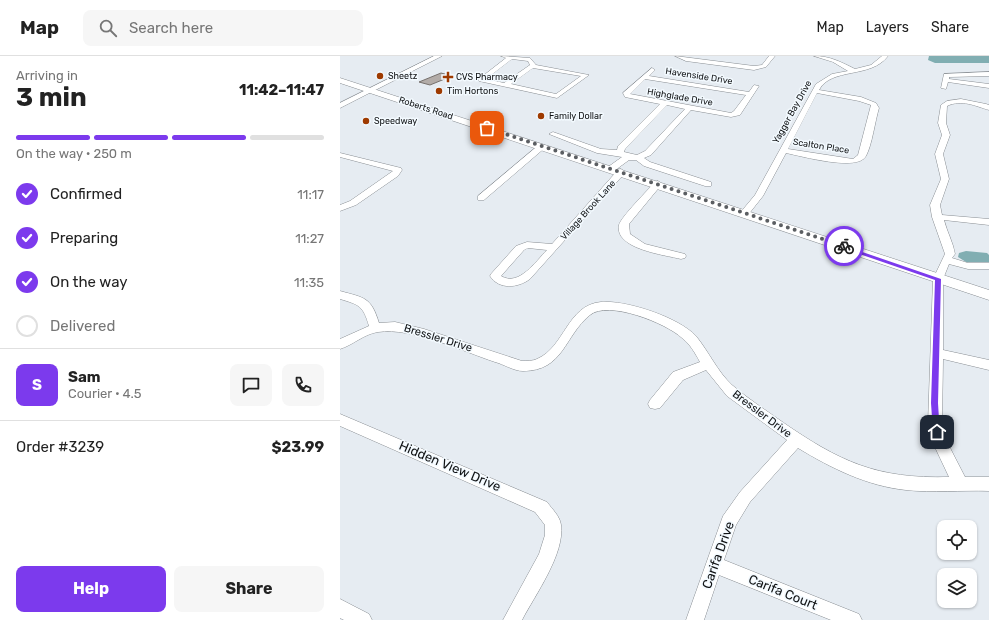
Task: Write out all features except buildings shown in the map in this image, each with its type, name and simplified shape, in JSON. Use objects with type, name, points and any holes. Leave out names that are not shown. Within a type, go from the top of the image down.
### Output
[{"type":"main road","name":"Roberts Road","points":[[340,80],[658,184],[989,295]]},
{"type":"street","points":[[340,106],[439,56]]},
{"type":"street","points":[[503,56],[530,60],[533,62],[532,66]]},
{"type":"street","points":[[678,56],[740,67],[759,68],[766,65],[772,56]]},
{"type":"street","points":[[817,56],[835,61],[852,71]]},
{"type":"street","name":"Yagger Bay Drive","points":[[745,213],[759,196],[814,91],[821,81],[827,77],[873,66],[882,61],[885,56]]},
{"type":"street","points":[[504,86],[532,66],[586,75],[557,96],[504,86],[481,80],[511,57]]},
{"type":"street","points":[[644,77],[652,70]]},
{"type":"street","points":[[944,88],[945,76],[948,74],[989,74]]},
{"type":"street","name":"Havenside Drive","points":[[644,77],[750,94]]},
{"type":"street","name":"Highglade Drive","points":[[644,77],[625,94],[630,97],[727,114],[737,113],[750,94]]},
{"type":"street","points":[[945,80],[989,86]]},
{"type":"street","points":[[750,94],[756,86]]},
{"type":"street","name":"Scalton Place","points":[[783,150],[839,160],[855,161],[862,156],[875,108],[874,104],[861,99],[814,91]]},
{"type":"street","points":[[989,108],[978,103],[967,101],[944,105],[942,123],[946,135],[939,154],[945,179],[935,205],[944,241],[942,254],[946,260],[968,266],[989,266]]},
{"type":"street","points":[[623,155],[621,148],[665,103]]},
{"type":"street","points":[[638,158],[648,153],[690,108]]},
{"type":"street","points":[[553,134],[588,145],[600,151],[638,158],[647,164],[708,184]]},
{"type":"street","points":[[481,198],[543,146]]},
{"type":"street","points":[[340,155],[398,170],[395,174],[342,207]]},
{"type":"street","points":[[611,169],[623,155]]},
{"type":"street","name":"Village Brook Lane","points":[[554,247],[527,245],[520,248],[495,276],[499,280],[508,282],[523,279],[554,247],[621,172]]},
{"type":"street","points":[[658,184],[624,224],[625,234],[632,241],[640,245],[681,256]]},
{"type":"street","points":[[937,217],[989,222]]},
{"type":"street","points":[[946,260],[938,279],[935,424],[939,441],[960,483]]},
{"type":"street","points":[[340,295],[357,300],[369,308],[375,328]]},
{"type":"street","name":"Bressler Drive","points":[[340,345],[352,337],[375,328],[395,326],[412,329],[522,366],[531,366],[541,364],[549,360],[583,314],[591,308],[608,305],[651,317],[673,326],[686,335],[726,387],[748,406],[796,440],[833,462],[882,479],[904,483],[989,484]]},
{"type":"street","points":[[937,353],[989,366]]},
{"type":"street","points":[[655,404],[678,376],[708,364]]},
{"type":"street","name":"Hidden View Drive","points":[[340,420],[541,507],[553,523],[553,538],[548,553],[512,620]]},
{"type":"street","name":"Carifa Drive","points":[[695,620],[722,538],[737,508],[796,440]]},
{"type":"street","name":"Carifa Court","points":[[714,564],[853,620]]},
{"type":"street","points":[[340,608],[363,620]]},
{"type":"water","points":[[929,56],[989,56],[989,63],[935,63],[928,60]]},
{"type":"water","points":[[966,251],[987,253],[989,255],[989,262],[966,262],[958,257],[959,253]]},
{"type":"way so far","points":[[487,128],[844,246]]},
{"type":"place","name":"Sheetz","points":[[380,76]]},
{"type":"place","name":"CVS Pharmacy","points":[[448,77]]},
{"type":"place","name":"Tim Hortons","points":[[439,91]]},
{"type":"place","name":"Family Dollar","points":[[541,116]]},
{"type":"place","name":"Speedway","points":[[366,121]]},
{"type":"route","points":[[844,246],[938,279],[935,403],[935,424],[937,432]]}]
